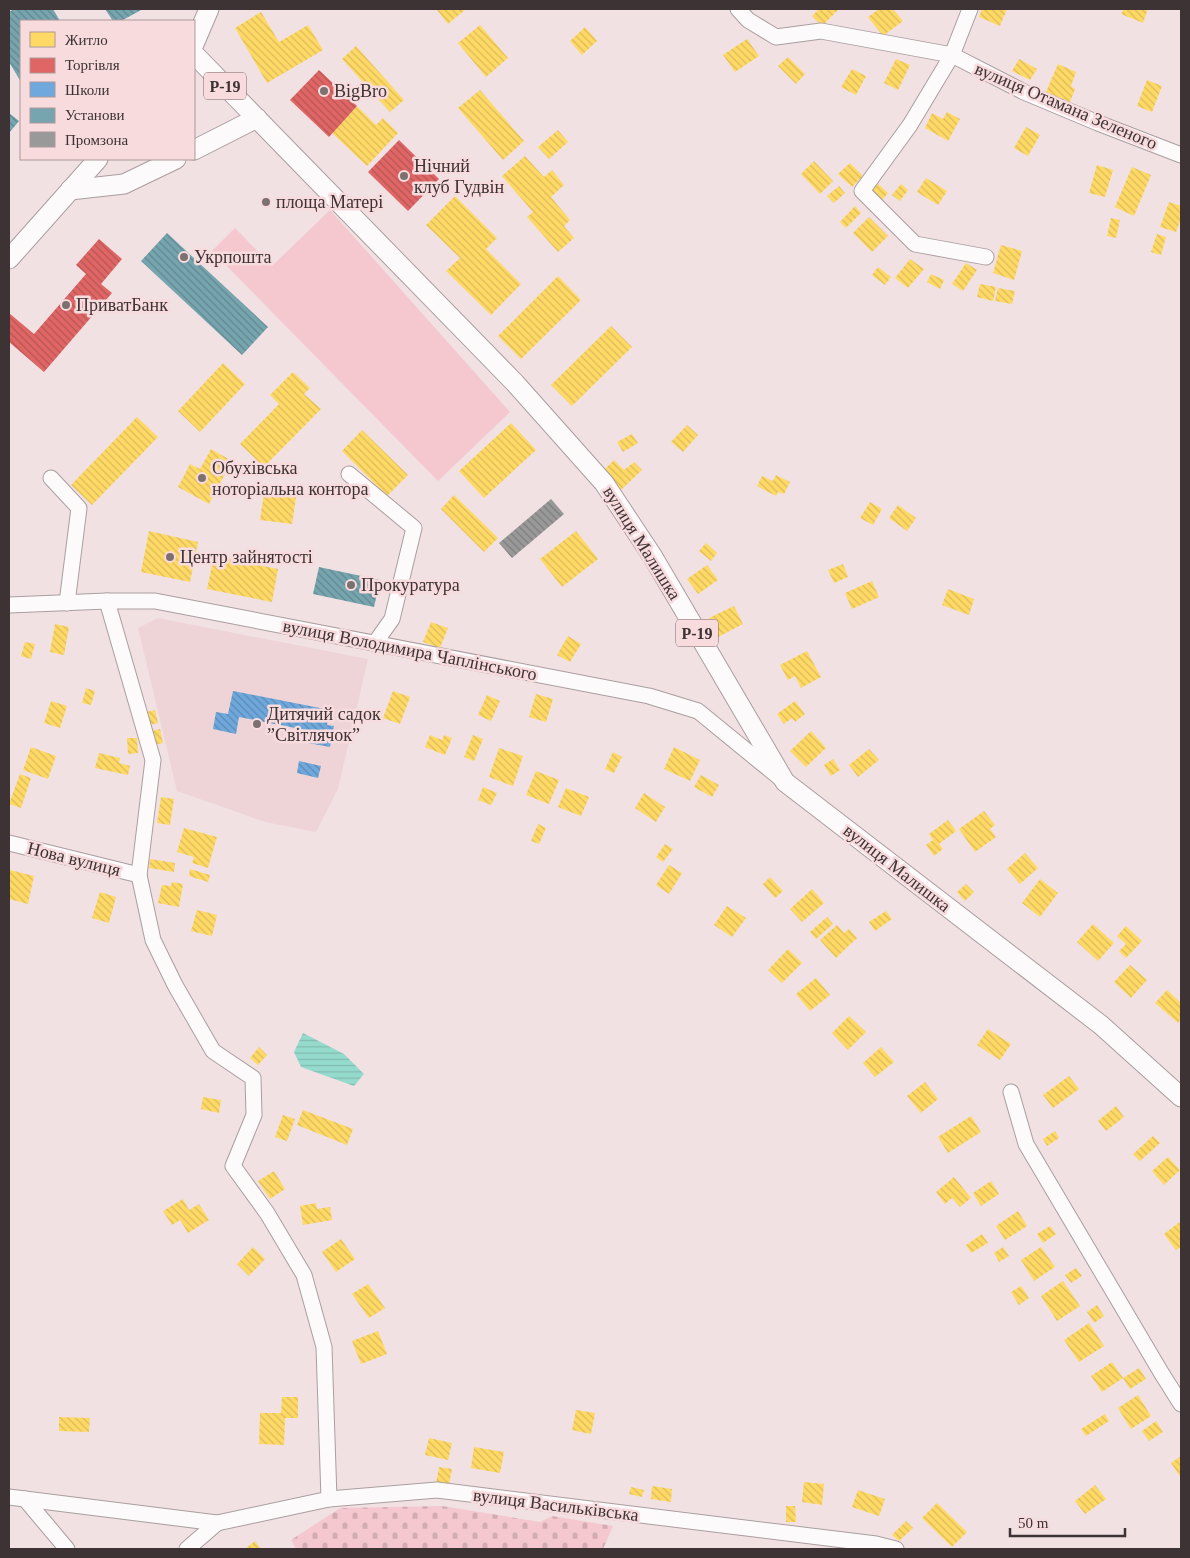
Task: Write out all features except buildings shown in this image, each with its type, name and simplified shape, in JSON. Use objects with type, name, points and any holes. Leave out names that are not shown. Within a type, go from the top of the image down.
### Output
[{"type":"main road","points":[[195,42],[209,9]]},
{"type":"main road","name":"вулиця Малишка","points":[[195,55],[515,383],[604,483],[653,557],[785,782],[1101,1025],[1181,1097]]},
{"type":"main road","points":[[195,149],[257,118]]},
{"type":"main road","points":[[9,259],[97,160]]},
{"type":"main road","points":[[70,190],[124,184],[174,160]]},
{"type":"street","name":"вулиця Отамана Зеленого","points":[[738,9],[748,20],[776,37],[821,31],[952,56],[1024,92],[1181,155]]},
{"type":"street","points":[[970,9],[952,56],[910,125],[862,191],[915,244],[986,257]]},
{"type":"street","points":[[349,474],[414,528],[392,619],[375,643]]},
{"type":"street","points":[[51,478],[79,508],[68,603]]},
{"type":"street","name":"вулиця Володимира Чаплінського","points":[[9,605],[155,600],[649,696],[698,712],[785,782]]},
{"type":"street","points":[[107,601],[153,760],[139,876],[153,940],[175,985],[213,1051],[253,1078],[254,1115],[233,1166],[267,1213],[304,1275],[324,1347],[329,1500]]},
{"type":"street","name":"Нова вулиця","points":[[9,843],[139,876]]},
{"type":"street","points":[[1011,1092],[1026,1144],[1181,1404]]},
{"type":"street","name":"вулиця Васильківська","points":[[217,1523],[329,1500],[437,1490],[876,1544],[896,1549]]},
{"type":"street","points":[[9,1497],[217,1523]]},
{"type":"street","points":[[25,1499],[67,1549]]},
{"type":"street","points":[[187,1549],[217,1523]]},
{"type":"shaded area","name":"Дитячий садок ”Світлячок”","points":[[158,618],[368,659],[338,789],[316,832],[265,822],[177,791],[138,628]]},
{"type":"shaded area","points":[[303,1033],[344,1054],[364,1074],[354,1086],[301,1067],[294,1052]]},
{"type":"green space","points":[[330,210],[510,412],[438,481],[212,251],[235,228],[272,266]]},
{"type":"green space","points":[[442,1506],[540,1522],[552,1516],[613,1526],[603,1549],[296,1549],[291,1540],[340,1508]]},
{"type":"place","name":"BigBro","points":[[324,91]]},
{"type":"place","name":"Нічний клуб Гудвін","points":[[404,176]]},
{"type":"place","name":"площа Матері","points":[[266,202]]},
{"type":"place","name":"Укрпошта","points":[[184,257]]},
{"type":"place","name":"ПриватБанк","points":[[66,305]]},
{"type":"place","name":"Обухівська ноторіальна контора","points":[[202,478]]},
{"type":"place","name":"Центр зайнятості","points":[[170,557]]},
{"type":"place","name":"Прокуратура","points":[[351,585]]},
{"type":"place","name":"Дитячий садок ”Світлячок”","points":[[257,724]]}]
